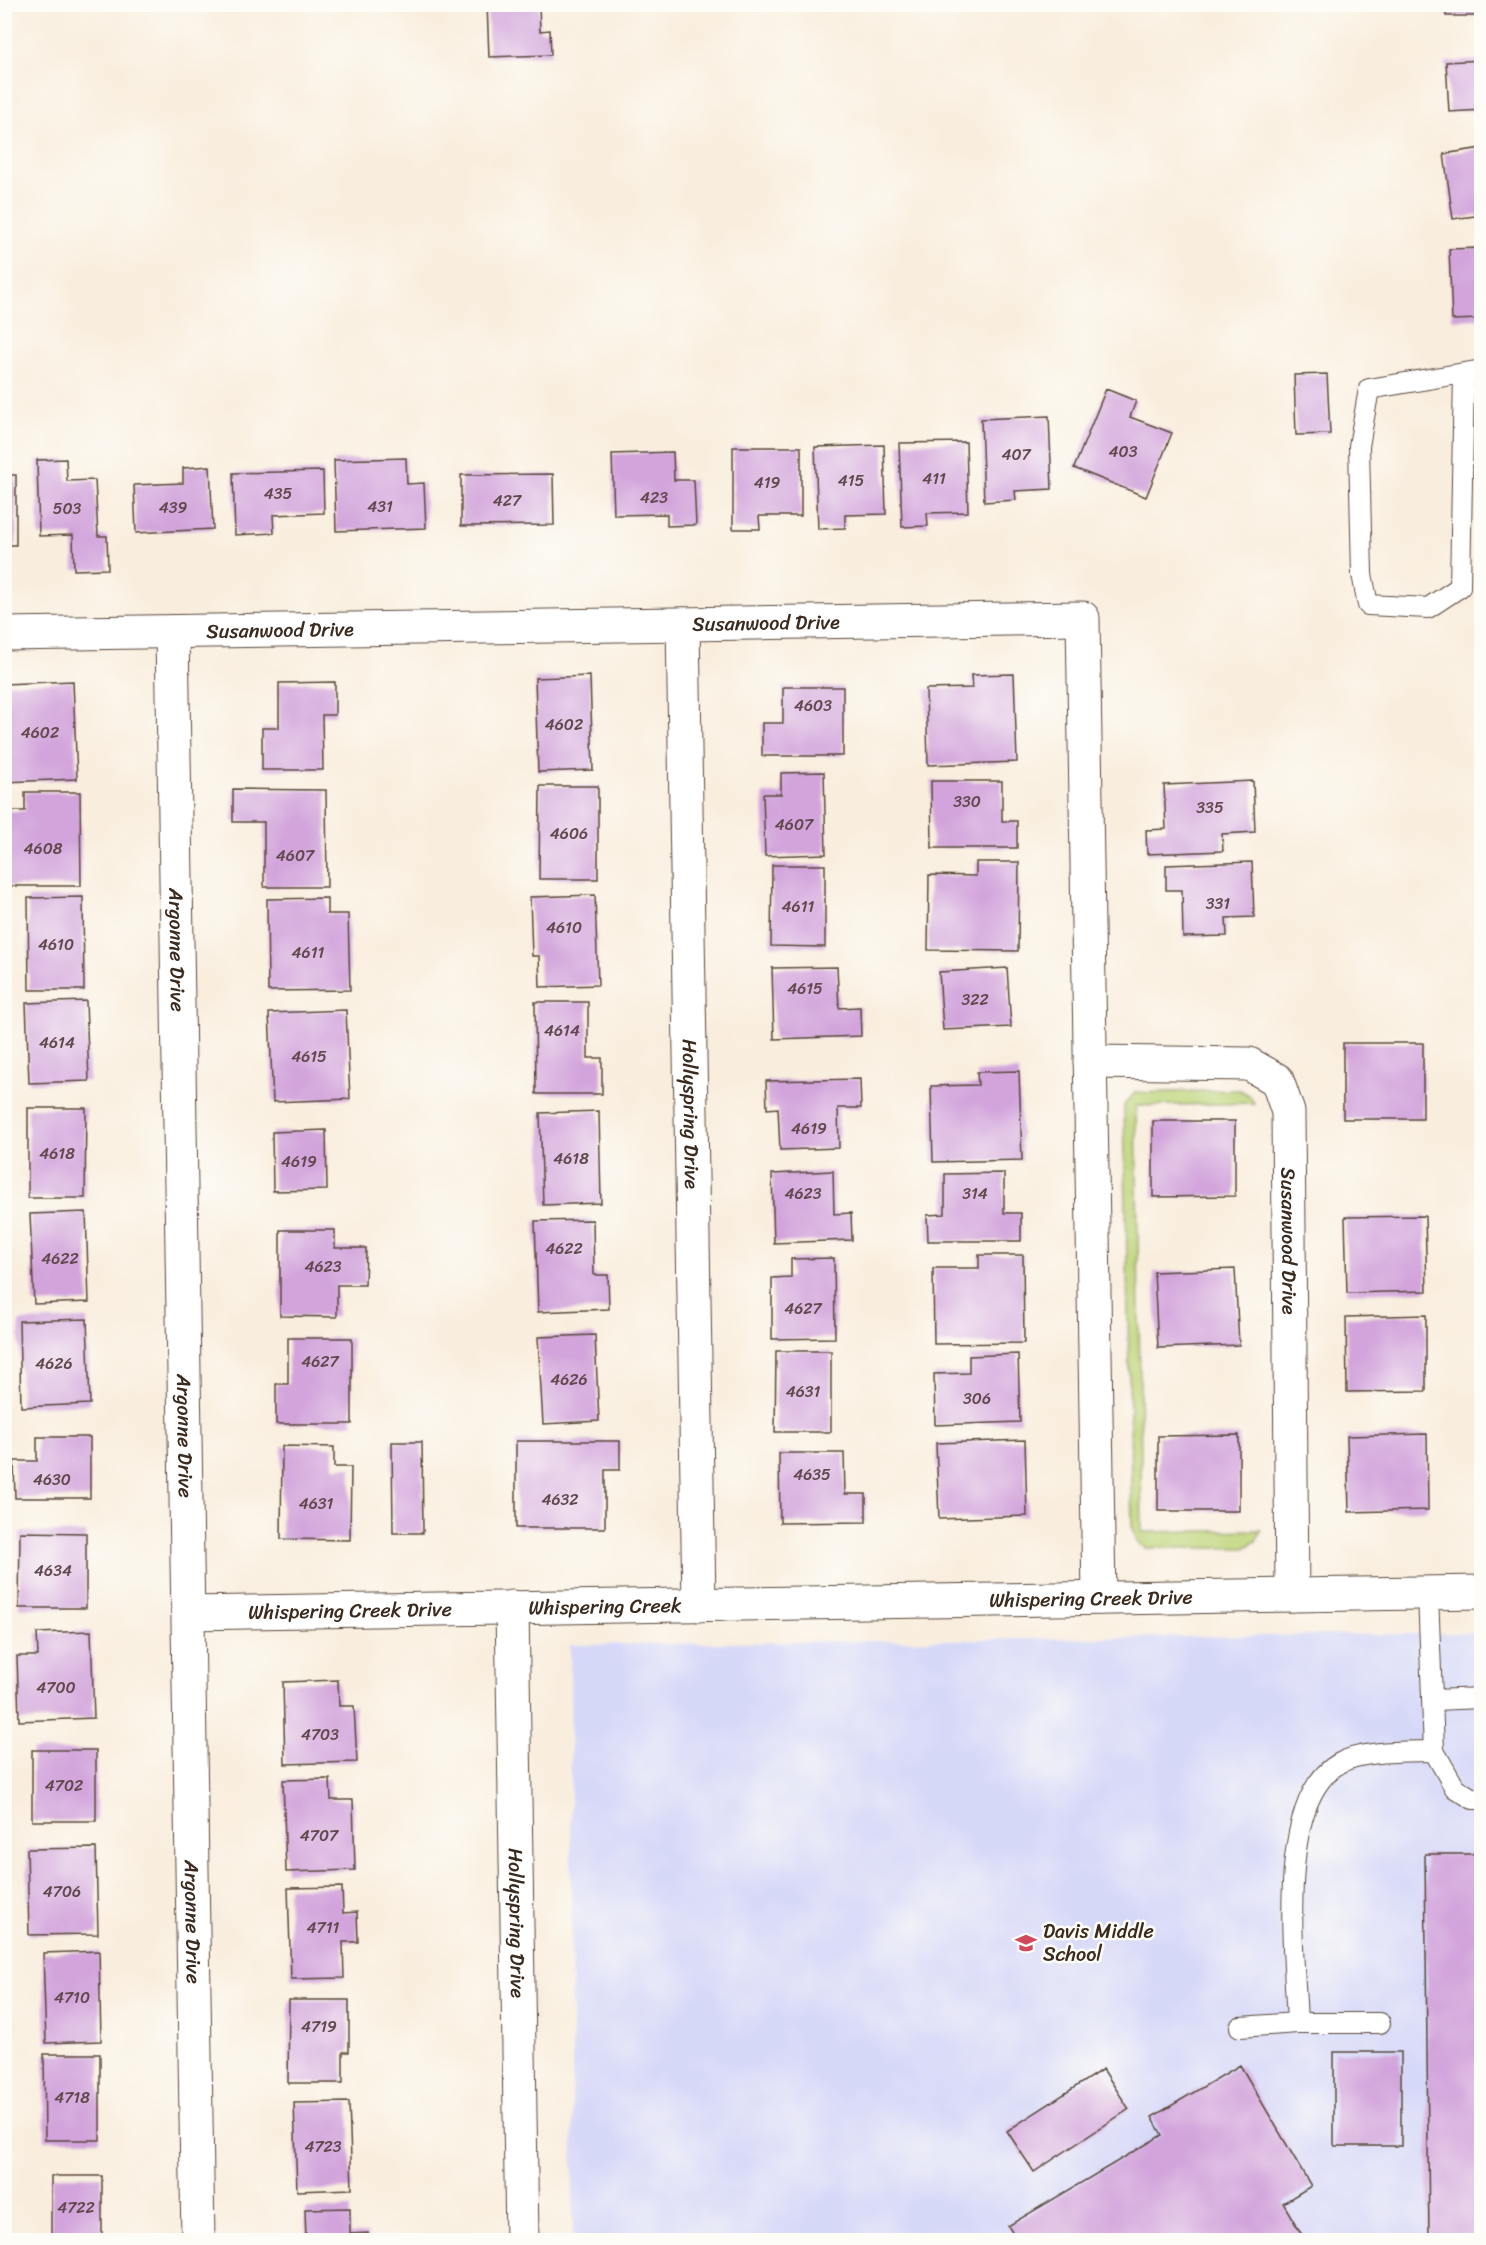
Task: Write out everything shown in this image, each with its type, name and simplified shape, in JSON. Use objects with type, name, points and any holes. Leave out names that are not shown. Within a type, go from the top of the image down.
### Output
[{"type":"street","name":"Susanwood Drive","points":[[4,634],[1083,618],[1099,1598]]},
{"type":"street","name":"Hollyspring Drive","points":[[683,624],[699,1605]]},
{"type":"street","name":"Argonne Drive","points":[[172,632],[198,2241]]},
{"type":"street","name":"Susanwood Drive","points":[[1090,1062],[1249,1064],[1277,1080],[1288,1112],[1292,1595]]},
{"type":"street","name":"Whispering Creek Drive","points":[[699,1605],[1482,1592]]},
{"type":"street","name":"Whispering Creek","points":[[512,1607],[699,1605]]},
{"type":"street","name":"Hollyspring Drive","points":[[512,1607],[522,2241]]},
{"type":"street","name":"Whispering Creek Drive","points":[[188,1612],[512,1607]]},
{"type":"lane","points":[[1473,372],[1460,587],[1428,608],[1368,605],[1362,573],[1359,446],[1369,389],[1473,372]]},
{"type":"lane","points":[[1428,1593],[1434,1700],[1434,1751],[1455,1788],[1473,1799],[1482,1799]]},
{"type":"lane","points":[[1434,1700],[1482,1698]]},
{"type":"lane","points":[[1297,2023],[1292,1870],[1299,1829],[1312,1790],[1326,1772],[1340,1762],[1357,1757],[1434,1751]]},
{"type":"lane","points":[[1240,2027],[1297,2023],[1380,2023]]},
{"type":"shaded area","name":"Davis Middle School","points":[[1481,1633],[1481,2240],[573,2240],[570,1645]]},
{"type":"green space","points":[[1240,1090],[1250,1096],[1254,1103],[1136,1106],[1142,1532],[1261,1530],[1256,1541],[1245,1548],[1146,1548],[1138,1543],[1132,1528],[1124,1105],[1135,1093]]},
{"type":"building","points":[[487,4],[539,4],[540,31],[550,30],[551,55],[489,57]]},
{"type":"building","points":[[1446,4],[1482,4],[1482,16],[1446,16]]},
{"type":"building","points":[[1482,60],[1482,110],[1449,112],[1446,62]]},
{"type":"building","points":[[1482,148],[1482,215],[1453,219],[1444,154]]},
{"type":"building","points":[[1482,248],[1482,319],[1452,320],[1449,249]]},
{"type":"building","points":[[1327,374],[1330,434],[1296,435],[1294,375]]},
{"type":"building","points":[[1106,389],[1136,401],[1130,417],[1172,433],[1146,497],[1074,468]]},
{"type":"building","points":[[1049,416],[1052,489],[1015,491],[1016,500],[984,502],[981,419]]},
{"type":"building","points":[[966,442],[968,512],[927,513],[928,526],[902,527],[899,443]]},
{"type":"building","points":[[884,445],[886,514],[845,515],[845,528],[818,529],[815,447]]},
{"type":"building","points":[[733,447],[801,447],[801,516],[759,516],[760,529],[733,529]]},
{"type":"building","points":[[673,452],[674,480],[694,480],[696,525],[667,526],[667,514],[614,515],[612,454]]},
{"type":"building","points":[[406,458],[407,484],[424,483],[426,528],[336,531],[334,460]]},
{"type":"building","points":[[66,459],[67,481],[95,480],[98,536],[107,536],[108,569],[74,570],[73,535],[39,536],[37,460]]},
{"type":"building","points":[[210,466],[213,529],[136,533],[134,485],[183,483],[183,468]]},
{"type":"building","points":[[323,471],[324,513],[273,515],[274,533],[235,535],[233,473]]},
{"type":"building","points":[[553,474],[554,525],[461,526],[461,475]]},
{"type":"building","points":[[4,475],[16,475],[16,545],[4,545]]},
{"type":"building","points":[[1014,674],[1017,762],[928,765],[926,689],[972,688],[971,675]]},
{"type":"building","points":[[590,676],[593,770],[538,772],[535,678]]},
{"type":"building","points":[[73,681],[77,779],[4,782],[4,684]]},
{"type":"building","points":[[335,682],[335,715],[322,715],[323,770],[262,770],[262,728],[279,728],[279,683]]},
{"type":"building","points":[[783,687],[843,687],[843,756],[762,756],[762,723],[783,723]]},
{"type":"building","points":[[824,772],[826,854],[765,856],[763,794],[781,794],[781,773]]},
{"type":"building","points":[[931,781],[1002,781],[1002,821],[1017,821],[1017,848],[932,848]]},
{"type":"building","points":[[1253,781],[1255,832],[1222,834],[1223,851],[1147,854],[1146,830],[1166,829],[1164,785]]},
{"type":"building","points":[[540,786],[598,786],[598,879],[539,879]]},
{"type":"building","points":[[233,789],[326,790],[327,887],[264,887],[264,822],[233,822]]},
{"type":"building","points":[[25,792],[80,792],[81,886],[5,886],[5,811],[25,811]]},
{"type":"building","points":[[976,862],[1019,862],[1018,951],[928,950],[929,875],[976,876]]},
{"type":"building","points":[[1252,862],[1254,917],[1226,918],[1227,936],[1183,937],[1182,890],[1166,890],[1166,865]]},
{"type":"building","points":[[772,865],[825,865],[825,947],[771,946]]},
{"type":"building","points":[[595,895],[598,985],[540,987],[539,956],[532,956],[530,897]]},
{"type":"building","points":[[83,897],[84,990],[29,990],[28,898]]},
{"type":"building","points":[[327,898],[327,914],[348,914],[350,990],[268,991],[267,899]]},
{"type":"building","points":[[837,967],[839,1008],[860,1007],[861,1036],[774,1039],[772,968]]},
{"type":"building","points":[[1007,968],[1011,1027],[943,1030],[939,972]]},
{"type":"building","points":[[86,1001],[89,1081],[29,1083],[26,1003]]},
{"type":"building","points":[[535,1002],[588,1002],[588,1058],[602,1058],[602,1094],[536,1094]]},
{"type":"building","points":[[346,1010],[350,1099],[273,1102],[269,1013]]},
{"type":"building","points":[[1343,1043],[1423,1043],[1423,1119],[1343,1119]]},
{"type":"building","points":[[1019,1071],[1022,1160],[933,1162],[931,1086],[978,1085],[977,1072]]},
{"type":"building","points":[[860,1079],[861,1108],[838,1108],[839,1148],[780,1150],[778,1108],[767,1109],[766,1081]]},
{"type":"building","points":[[28,1108],[86,1108],[85,1198],[28,1198]]},
{"type":"building","points":[[599,1111],[601,1203],[543,1205],[540,1113]]},
{"type":"building","points":[[1153,1121],[1235,1121],[1235,1196],[1153,1197]]},
{"type":"building","points":[[326,1130],[327,1190],[273,1191],[272,1132]]},
{"type":"building","points":[[833,1171],[834,1214],[851,1213],[852,1240],[774,1243],[772,1174]]},
{"type":"building","points":[[1004,1173],[1004,1213],[1021,1213],[1021,1241],[928,1241],[927,1215],[945,1214],[945,1174]]},
{"type":"building","points":[[86,1212],[89,1302],[34,1304],[30,1214]]},
{"type":"building","points":[[1425,1216],[1427,1291],[1347,1293],[1345,1217]]},
{"type":"building","points":[[593,1220],[594,1275],[608,1275],[609,1309],[538,1312],[535,1221]]},
{"type":"building","points":[[280,1230],[335,1230],[335,1248],[366,1248],[365,1285],[337,1285],[337,1317],[280,1316]]},
{"type":"building","points":[[979,1255],[1023,1255],[1024,1343],[934,1344],[933,1268],[979,1268]]},
{"type":"building","points":[[834,1258],[835,1338],[772,1339],[772,1278],[791,1277],[791,1259]]},
{"type":"building","points":[[1235,1269],[1239,1345],[1158,1348],[1154,1272]]},
{"type":"building","points":[[1426,1315],[1426,1391],[1347,1392],[1346,1317]]},
{"type":"building","points":[[87,1319],[90,1404],[21,1407],[19,1321]]},
{"type":"building","points":[[595,1335],[599,1421],[543,1424],[538,1337]]},
{"type":"building","points":[[288,1338],[352,1338],[352,1424],[276,1424],[276,1384],[288,1384]]},
{"type":"building","points":[[776,1351],[831,1351],[831,1432],[775,1432]]},
{"type":"building","points":[[1018,1354],[1020,1422],[935,1425],[934,1374],[969,1373],[969,1356]]},
{"type":"building","points":[[1427,1434],[1428,1510],[1349,1512],[1347,1436]]},
{"type":"building","points":[[1239,1435],[1239,1511],[1158,1511],[1158,1436]]},
{"type":"building","points":[[37,1437],[90,1437],[90,1498],[15,1498],[14,1461],[37,1461]]},
{"type":"building","points":[[1025,1440],[1027,1516],[939,1519],[936,1443]]},
{"type":"building","points":[[516,1441],[620,1441],[620,1470],[605,1470],[605,1528],[516,1528]]},
{"type":"building","points":[[392,1442],[422,1442],[423,1533],[393,1533]]},
{"type":"building","points":[[282,1446],[334,1447],[334,1467],[351,1467],[350,1540],[281,1539]]},
{"type":"building","points":[[779,1453],[844,1453],[845,1494],[866,1494],[866,1522],[780,1523]]},
{"type":"building","points":[[20,1532],[86,1533],[86,1608],[19,1608]]},
{"type":"building","points":[[91,1631],[94,1718],[19,1721],[17,1656],[38,1656],[37,1633]]},
{"type":"building","points":[[338,1680],[339,1706],[354,1706],[357,1762],[285,1764],[283,1682]]},
{"type":"building","points":[[32,1750],[96,1750],[96,1821],[32,1821]]},
{"type":"building","points":[[330,1779],[331,1800],[353,1800],[355,1870],[286,1872],[283,1780]]},
{"type":"building","points":[[96,1848],[98,1934],[29,1935],[27,1849]]},
{"type":"building","points":[[1425,1854],[1482,1854],[1482,2240],[1429,2240]]},
{"type":"building","points":[[342,1887],[343,1913],[357,1912],[358,1942],[343,1942],[344,1978],[291,1979],[288,1888]]},
{"type":"building","points":[[99,1951],[101,2041],[46,2043],[43,1953]]},
{"type":"building","points":[[289,2000],[349,2000],[349,2052],[343,2052],[343,2083],[288,2083]]},
{"type":"building","points":[[1334,2052],[1401,2052],[1401,2146],[1334,2146]]},
{"type":"building","points":[[44,2054],[100,2054],[100,2140],[45,2140]]},
{"type":"building","points":[[1240,2065],[1311,2186],[1283,2203],[1305,2240],[1017,2240],[1008,2226],[1162,2135],[1152,2117]]},
{"type":"building","points":[[1103,2069],[1129,2109],[1034,2172],[1007,2131]]},
{"type":"building","points":[[349,2102],[352,2189],[297,2191],[294,2103]]},
{"type":"building","points":[[51,2176],[102,2176],[102,2237],[51,2237]]},
{"type":"building","points":[[350,2208],[350,2234],[368,2233],[368,2240],[306,2240],[305,2209]]},
{"type":"place","name":"Davis Middle School","points":[[1026,1943]]}]
